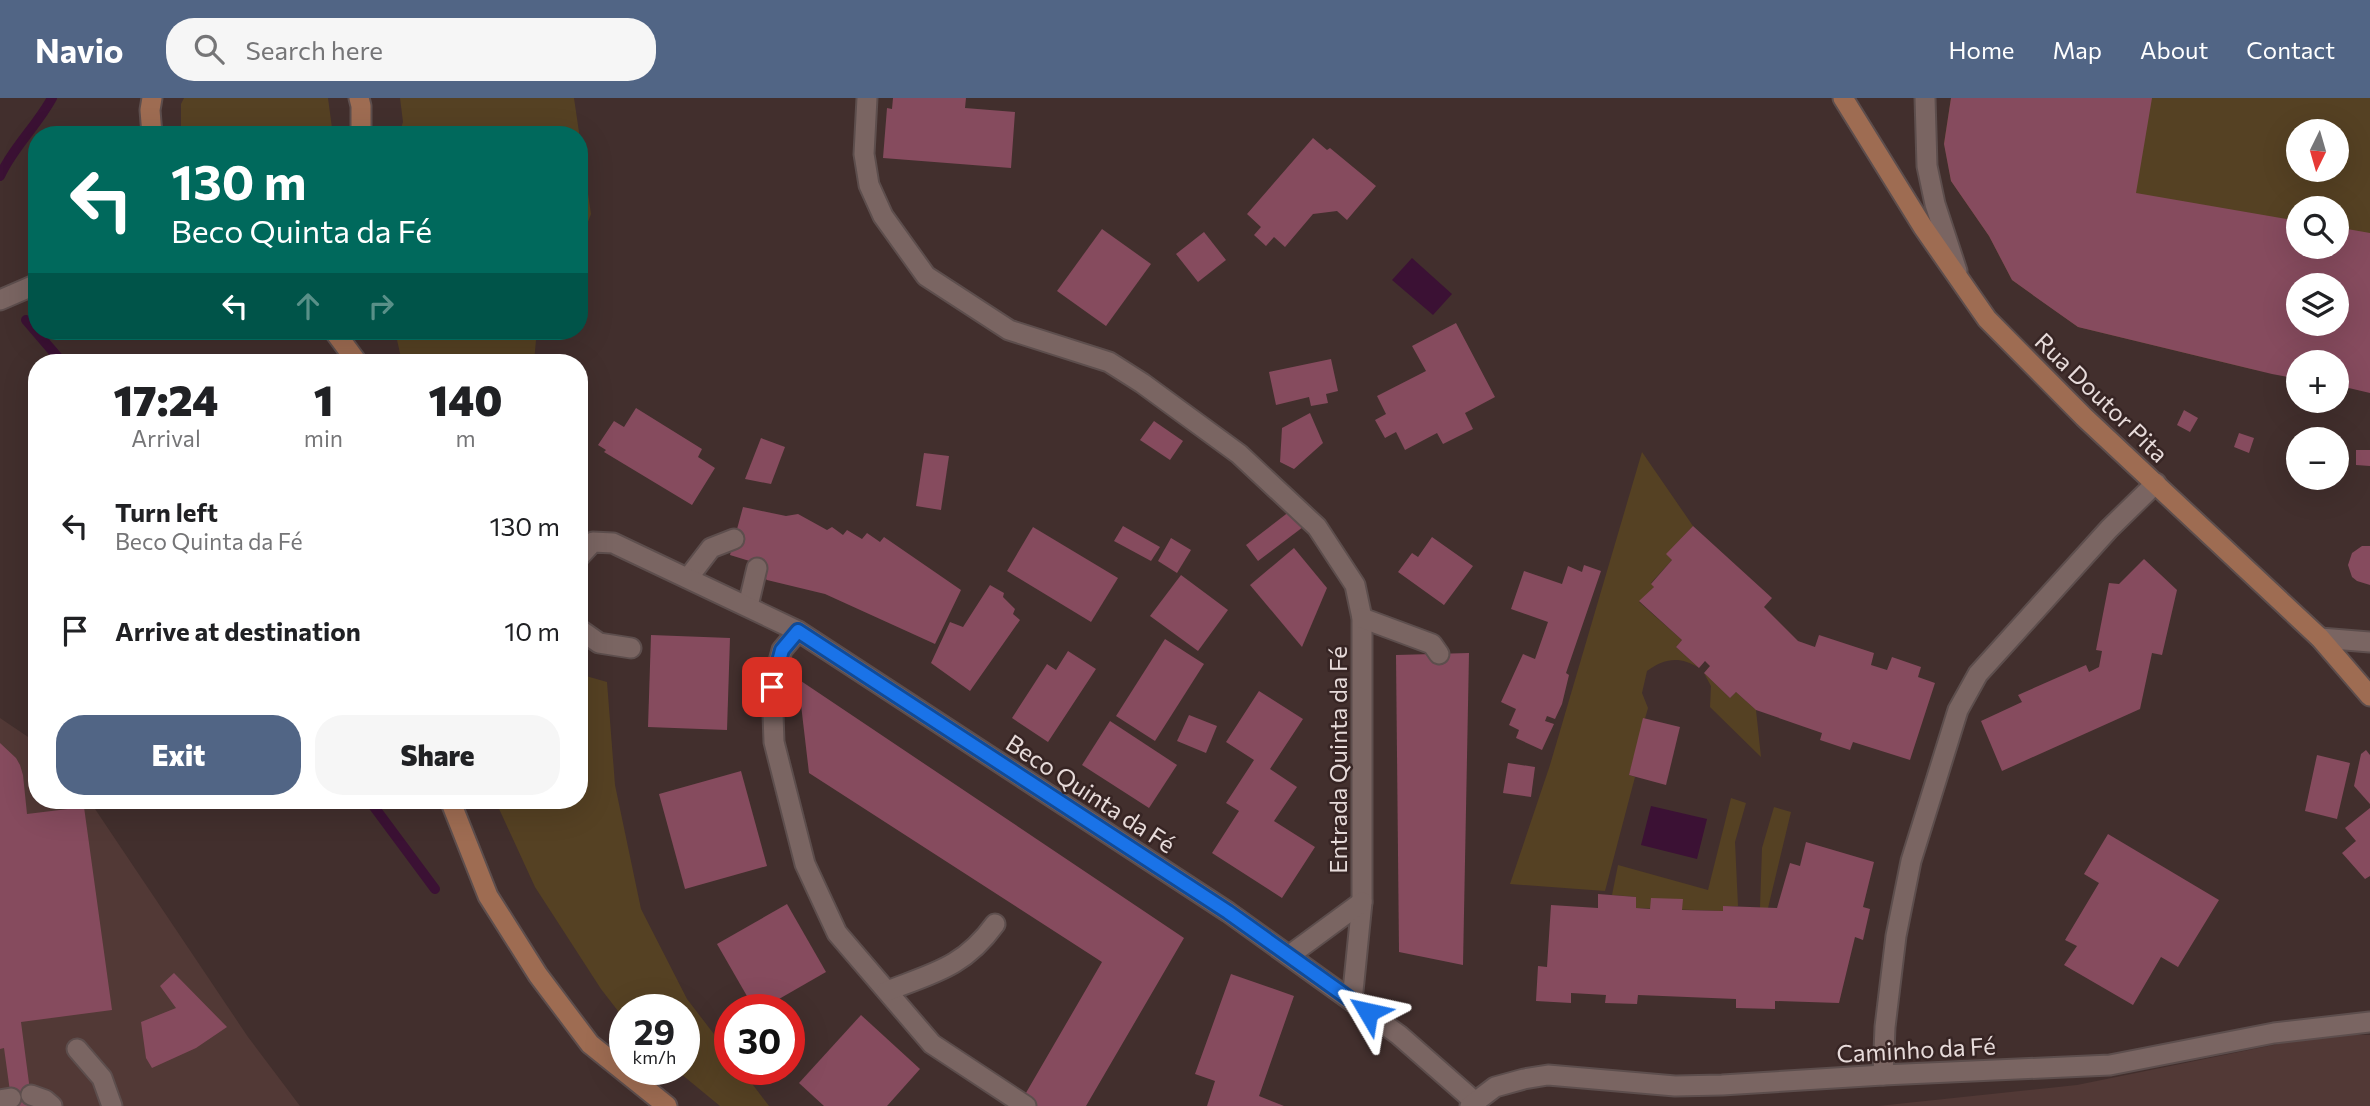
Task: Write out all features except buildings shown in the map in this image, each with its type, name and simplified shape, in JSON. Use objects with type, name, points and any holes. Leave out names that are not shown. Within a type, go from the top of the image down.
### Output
[{"type":"main road","points":[[359,98],[361,126]]},
{"type":"main road","name":"Rua Doutor Pita","points":[[1843,98],[1923,227],[1987,319],[2084,417],[2320,638],[2370,696]]},
{"type":"main road","points":[[148,102],[151,126]]},
{"type":"main road","points":[[454,809],[488,896],[538,975],[590,1044],[667,1106]]},
{"type":"street","name":"Entrada Quinta da Fé","points":[[867,98],[864,154],[869,185],[883,216],[926,276],[1009,330],[1108,362],[1142,383],[1239,454],[1317,527],[1355,585],[1362,618],[1362,902],[1352,1001]]},
{"type":"street","points":[[1925,98],[1927,166],[1935,204],[1962,285]]},
{"type":"street","points":[[0,300],[28,288]]},
{"type":"street","points":[[1884,1075],[1885,1027],[1896,936],[1911,861],[1958,710],[1978,674],[2109,528],[2157,483]]},
{"type":"street","points":[[688,578],[711,548],[734,539]]},
{"type":"street","name":"Beco Quinta da Fé","points":[[588,547],[593,542],[613,543],[798,631],[1290,955],[1399,1035],[1472,1104]]},
{"type":"street","points":[[748,606],[757,568]]},
{"type":"street","name":"Entrada Quinta da Fé","points":[[1362,618],[1432,644],[1438,654]]},
{"type":"street","points":[[798,631],[782,650],[772,687],[774,742],[805,864],[837,933],[932,1044],[1026,1106]]},
{"type":"street","points":[[588,635],[599,643],[631,648]]},
{"type":"street","points":[[2320,638],[2370,642]]},
{"type":"street","points":[[2341,664],[2354,676],[2370,676]]},
{"type":"street","name":"Entrada Quinta da Fé","points":[[1290,955],[1362,902]]},
{"type":"street","points":[[887,991],[949,967],[982,942],[995,924]]},
{"type":"street","name":"Caminho da Fé","points":[[1472,1104],[1495,1087],[1548,1075],[1675,1086],[2110,1065],[2274,1033],[2370,1022]]},
{"type":"street","points":[[77,1049],[102,1078],[112,1106]]},
{"type":"street","points":[[31,1095],[52,1106]]},
{"type":"shaded area","points":[[184,98],[328,98],[332,126],[181,126],[181,104]]},
{"type":"shaded area","points":[[400,98],[574,98],[578,126],[402,126]]},
{"type":"shaded area","points":[[1951,98],[2370,98],[2370,389],[2349,372],[2349,350],[2286,350],[2286,376],[2078,327],[2012,280],[1989,236],[1951,181],[1944,143]]},
{"type":"shaded area","points":[[588,194],[591,214],[588,222]]},
{"type":"shaded area","points":[[1412,258],[1452,294],[1433,315],[1392,280]]},
{"type":"shaded area","points":[[397,340],[536,340],[535,354],[400,354]]},
{"type":"shaded area","points":[[1642,452],[1693,526],[1667,554],[1672,560],[1651,583],[1654,587],[1639,602],[1682,640],[1676,647],[1699,668],[1673,660],[1660,663],[1647,671],[1642,693],[1648,708],[1629,775],[1635,777],[1605,891],[1510,884],[1550,765]]},
{"type":"shaded area","points":[[1704,673],[1730,698],[1736,692],[1756,710],[1761,757],[1710,707],[1711,686]]},
{"type":"shaded area","points":[[588,677],[607,682],[615,785],[641,909],[684,994],[609,994],[609,999],[535,887],[499,809],[588,809]]},
{"type":"shaded area","points":[[0,718],[28,737],[28,809],[95,809],[248,1037],[300,1106],[0,1106]]},
{"type":"shaded area","points":[[1731,798],[1746,803],[1735,842],[1738,906],[1724,906],[1723,911],[1636,908],[1636,897],[1612,895],[1618,865],[1708,890]]},
{"type":"shaded area","points":[[1651,806],[1707,819],[1697,859],[1641,845]]},
{"type":"shaded area","points":[[1774,807],[1791,812],[1768,908],[1760,908],[1762,848]]},
{"type":"shaded area","points":[[700,1016],[714,1034],[714,1085],[753,1085],[769,1106],[720,1106],[694,1085],[700,1085]]},
{"type":"shaded area","points":[[2323,1035],[2370,1035],[2370,1106],[1878,1106],[2077,1085]]},
{"type":"waterway","points":[[33,126],[52,98]]},
{"type":"waterway","points":[[0,176],[28,133]]},
{"type":"waterway","points":[[43,340],[55,354]]},
{"type":"waterway","points":[[376,809],[435,889]]},
{"type":"route","points":[[772,687],[782,650],[798,631],[1228,912],[1368,1012]]}]
